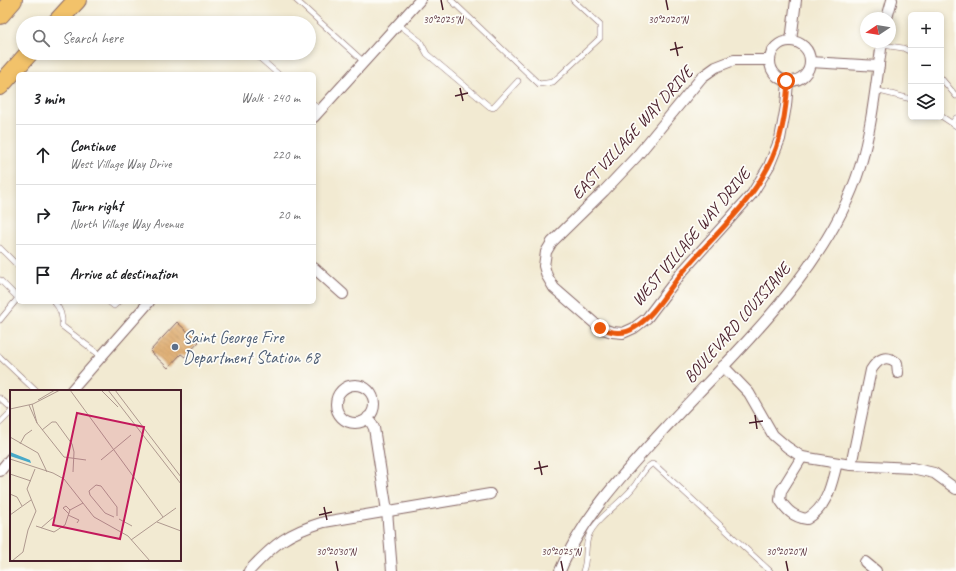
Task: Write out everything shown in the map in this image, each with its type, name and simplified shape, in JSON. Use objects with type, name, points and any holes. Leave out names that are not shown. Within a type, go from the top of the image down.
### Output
[{"type":"highway","points":[[0,15],[13,0]]},
{"type":"highway","points":[[62,16],[77,0]]},
{"type":"highway","points":[[0,86],[23,60]]},
{"type":"street","points":[[791,41],[796,0]]},
{"type":"street","points":[[888,12],[892,0]]},
{"type":"street","points":[[316,111],[364,62],[398,24],[416,1]]},
{"type":"street","points":[[791,41],[797,42],[806,48],[810,62],[805,76],[798,80],[788,82],[775,75],[771,69],[770,60],[775,47],[782,42],[791,41]]},
{"type":"street","name":"BOULEVARD LOUISIANE","points":[[560,571],[564,560],[593,512],[650,445],[780,305],[818,252],[844,206],[860,168],[870,126],[881,48]]},
{"type":"street","name":"EAST VILLAGE WAY DRIVE","points":[[623,333],[612,332],[600,328],[554,288],[547,276],[544,266],[546,252],[552,242],[604,192],[637,156],[702,77],[716,67],[734,60],[770,60]]},
{"type":"street","points":[[810,62],[879,66]]},
{"type":"street","name":"WEST VILLAGE WAY DRIVE","points":[[623,333],[634,328],[647,318],[682,272],[752,194],[769,166],[780,139],[786,106],[788,82]]},
{"type":"street","points":[[316,270],[343,294]]},
{"type":"street","points":[[71,390],[145,304]]},
{"type":"street","points":[[851,465],[871,370],[876,362],[883,358],[891,358],[897,363],[898,373]]},
{"type":"street","points":[[723,366],[749,393],[773,434],[787,447],[802,457],[851,465],[912,468],[934,473],[956,489]]},
{"type":"street","points":[[368,417],[374,428],[387,511],[392,571]]},
{"type":"street","points":[[802,457],[781,490],[780,500],[787,510],[798,518],[807,519],[817,513],[828,495],[837,463]]},
{"type":"street","points":[[0,471],[10,459]]},
{"type":"street","points":[[250,571],[279,541],[300,529],[324,522],[490,494]]},
{"type":"street","points":[[866,562],[876,571]]},
{"type":"lane","points":[[296,0],[314,16]]},
{"type":"lane","points":[[451,0],[539,84],[553,82],[600,38],[600,25],[573,0]]},
{"type":"lane","points":[[316,18],[364,62]]},
{"type":"lane","points":[[398,24],[420,41],[427,54],[490,107],[493,108],[518,81]]},
{"type":"lane","points":[[896,46],[908,50]]},
{"type":"lane","points":[[262,60],[276,72]]},
{"type":"lane","points":[[944,82],[956,96]]},
{"type":"lane","points":[[875,90],[908,98]]},
{"type":"lane","points":[[944,118],[954,124],[956,118]]},
{"type":"lane","points":[[0,248],[16,264]]},
{"type":"lane","points":[[0,280],[16,296]]},
{"type":"lane","points":[[0,320],[16,300]]},
{"type":"lane","points":[[55,304],[61,312],[62,326],[101,356]]},
{"type":"lane","points":[[0,357],[35,390]]},
{"type":"lane","points":[[0,398],[10,407]]},
{"type":"lane","points":[[0,423],[10,413]]},
{"type":"lane","points":[[583,571],[587,556],[587,538],[592,529],[629,493],[645,470],[652,464],[655,465],[770,571]]},
{"type":"building","name":"Saint George Fire Department Station 68","points":[[177,322],[199,342],[185,357],[181,354],[168,368],[150,351]]},
{"type":"place","name":"Saint George Fire Department Station 68","points":[[175,347]]},
{"type":"route","points":[[600,328],[612,332],[623,333],[634,328],[647,318],[682,272],[734,216],[752,194],[769,166],[780,139],[786,106],[788,82],[786,81]]}]
